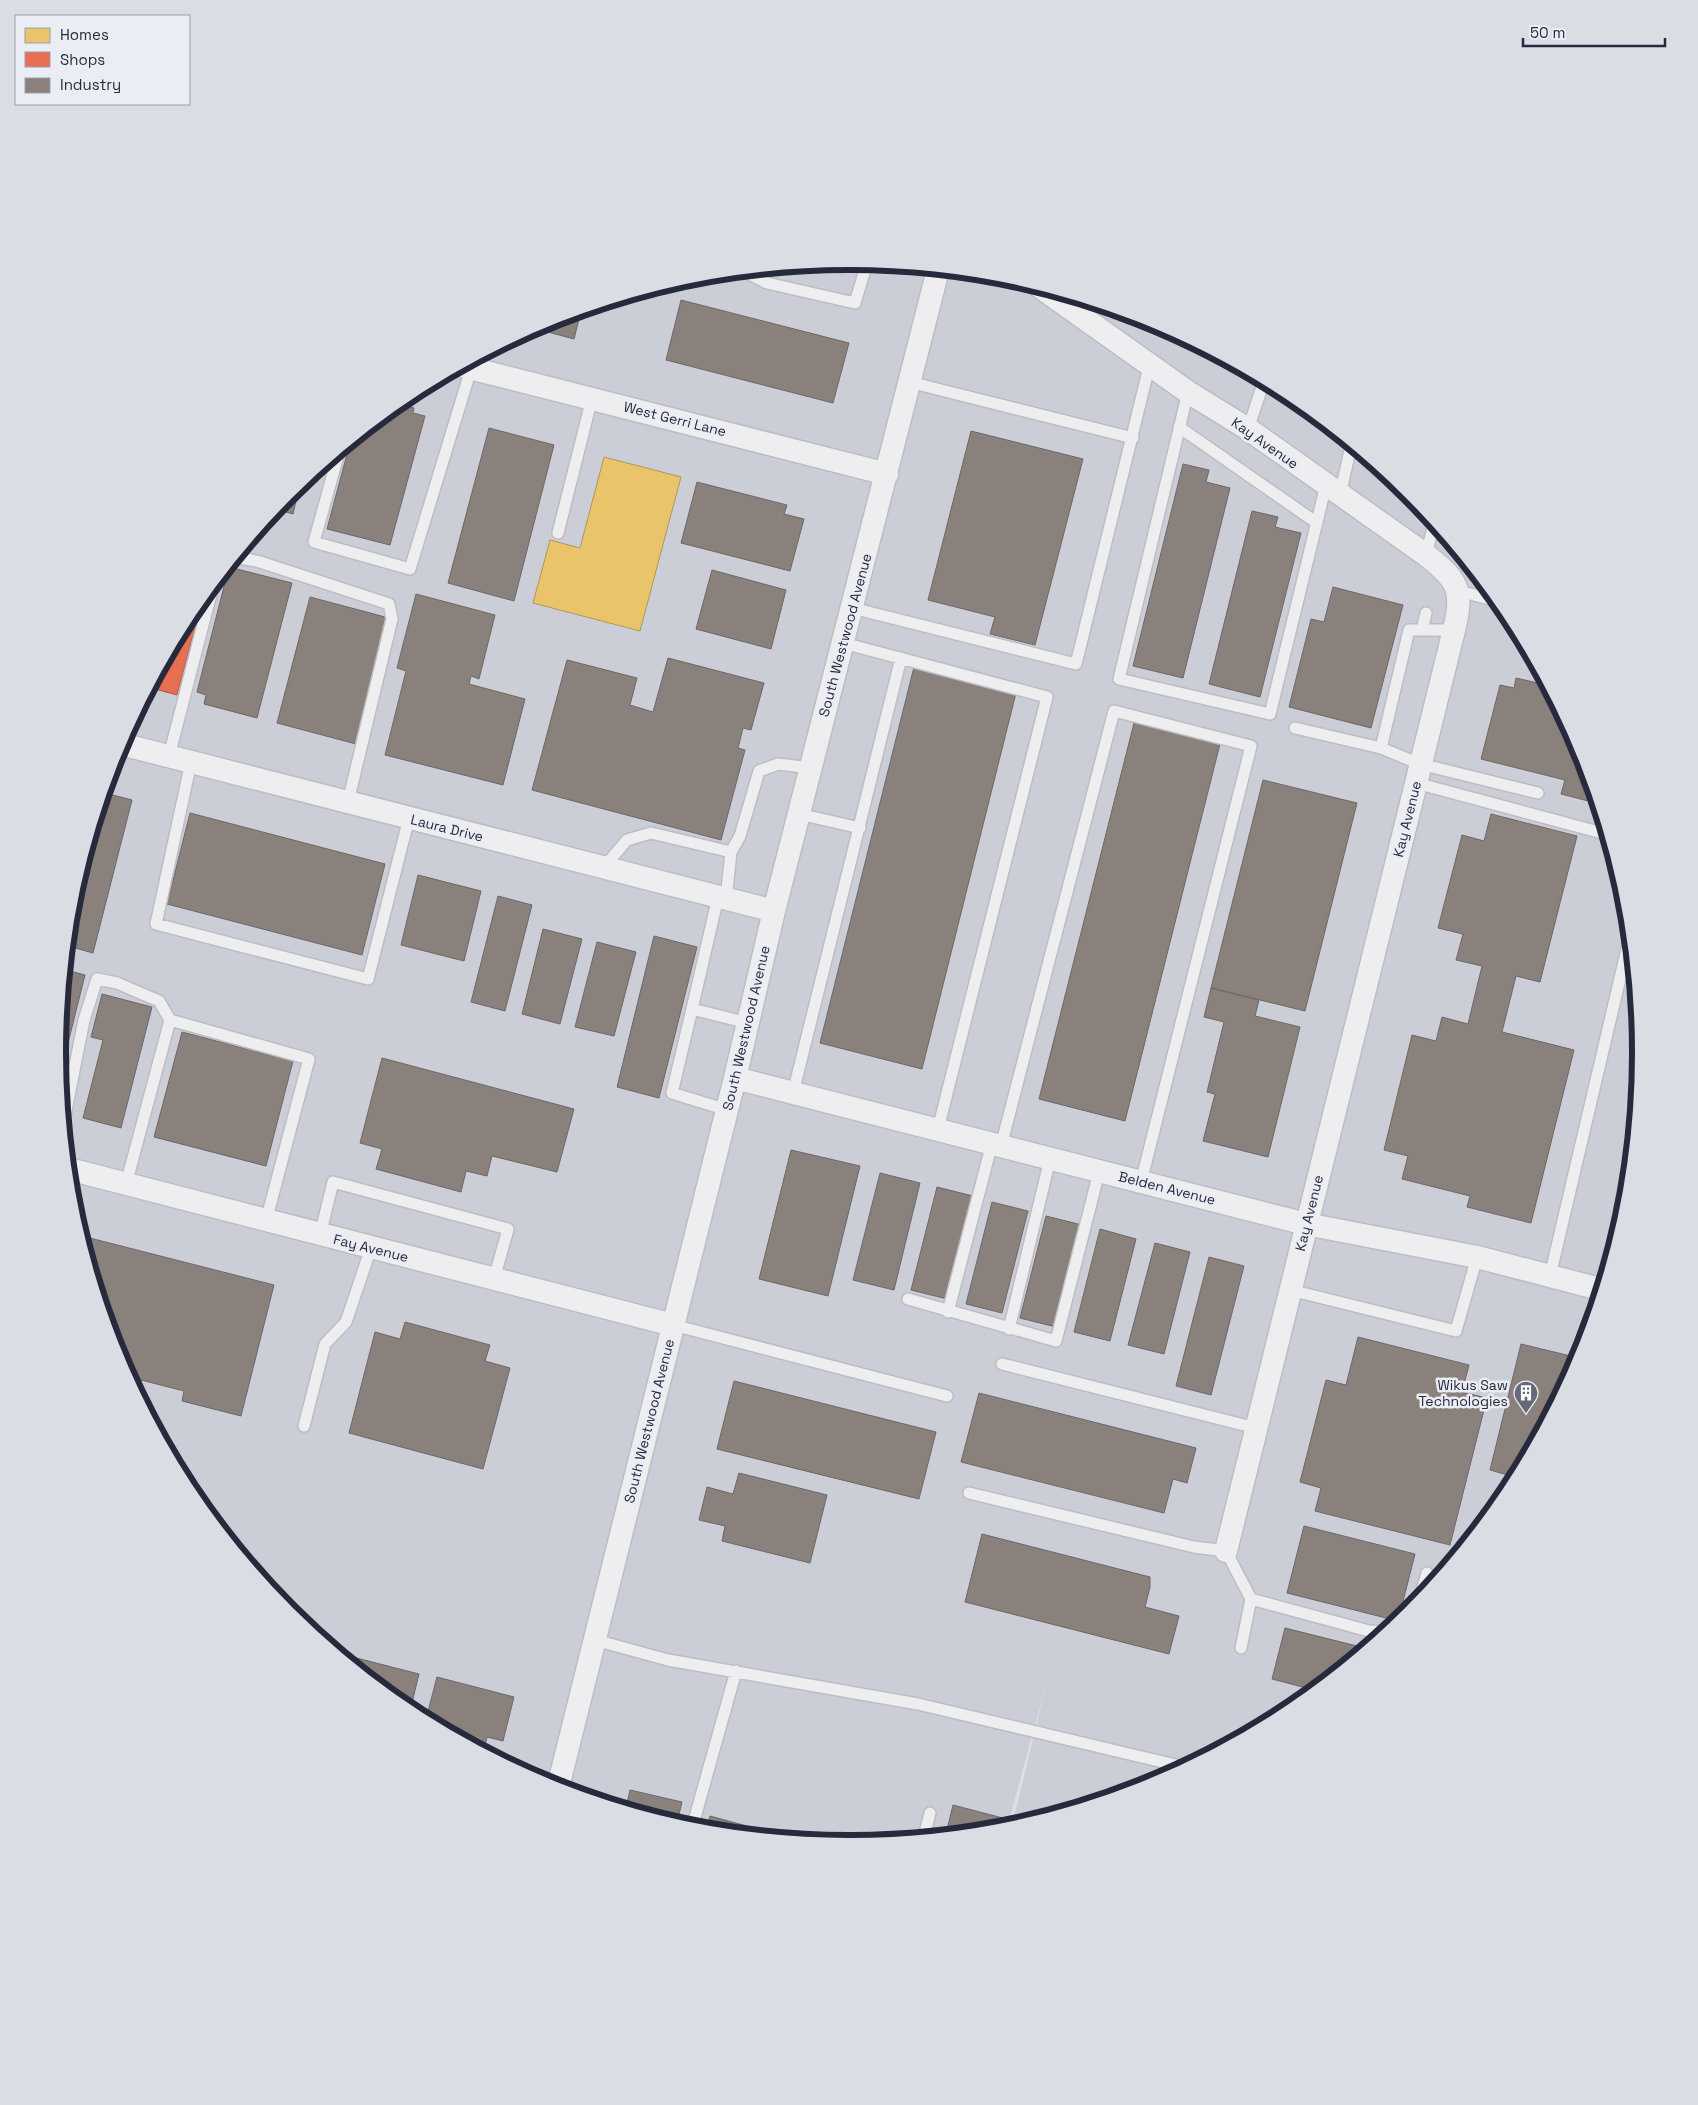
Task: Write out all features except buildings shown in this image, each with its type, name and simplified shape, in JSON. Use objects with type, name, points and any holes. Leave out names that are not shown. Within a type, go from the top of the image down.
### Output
[{"type":"street","name":"South Westwood Avenue","points":[[560,1780],[735,1078],[774,911],[937,275]]},
{"type":"street","name":"Kay Avenue","points":[[1054,297],[1150,363],[1188,392],[1248,430],[1426,555],[1442,568],[1459,592],[1458,615],[1226,1551]]},
{"type":"street","name":"West Gerri Lane","points":[[473,367],[887,474]]},
{"type":"street","name":"Laura Drive","points":[[129,746],[774,911]]},
{"type":"street","name":"Belden Avenue","points":[[735,1078],[1306,1224],[1476,1256],[1595,1288]]},
{"type":"street","name":"Fay Avenue","points":[[76,1171],[674,1325]]},
{"type":"lane","points":[[753,275],[767,283],[855,303],[865,270]]},
{"type":"lane","points":[[852,608],[1076,664],[1133,438],[1140,397],[1150,363]]},
{"type":"lane","points":[[336,461],[314,542],[410,569],[470,368]]},
{"type":"lane","points":[[909,382],[1133,438]]},
{"type":"lane","points":[[1248,430],[1262,389]]},
{"type":"lane","points":[[1188,392],[1118,679],[1270,714],[1317,523],[1349,451]]},
{"type":"lane","points":[[558,533],[592,398]]},
{"type":"lane","points":[[1179,427],[1317,523]]},
{"type":"lane","points":[[1426,555],[1432,530]]},
{"type":"lane","points":[[242,559],[260,562],[389,604],[392,619],[348,802]]},
{"type":"lane","points":[[1459,592],[1486,598]]},
{"type":"lane","points":[[168,756],[208,603]]},
{"type":"lane","points":[[1422,630],[1426,613]]},
{"type":"lane","points":[[1381,748],[1409,630],[1454,630]]},
{"type":"lane","points":[[843,643],[1047,697],[938,1129]]},
{"type":"lane","points":[[793,1093],[901,658]]},
{"type":"lane","points":[[948,1312],[997,1145],[1114,711],[1251,746],[1141,1182]]},
{"type":"lane","points":[[1295,728],[1381,748],[1418,774],[1599,832]]},
{"type":"lane","points":[[191,762],[156,924],[368,979],[409,818]]},
{"type":"lane","points":[[727,1110],[672,1093],[692,1009],[722,898],[731,852],[740,836],[758,771],[778,764],[811,768]]},
{"type":"lane","points":[[1418,774],[1538,793]]},
{"type":"lane","points":[[799,814],[860,828]]},
{"type":"lane","points":[[604,867],[627,840],[651,832],[731,852]]},
{"type":"lane","points":[[1550,1276],[1626,958]]},
{"type":"lane","points":[[68,1101],[84,1020],[97,979],[117,983],[159,1001],[170,1020],[309,1059],[266,1221]]},
{"type":"lane","points":[[692,1009],[748,1023]]},
{"type":"lane","points":[[126,1184],[170,1020]]},
{"type":"lane","points":[[1010,1329],[1050,1159]]},
{"type":"lane","points":[[908,1299],[948,1312],[1056,1341],[1098,1172]]},
{"type":"lane","points":[[320,1235],[333,1182],[508,1229],[494,1279]]},
{"type":"lane","points":[[304,1426],[325,1344],[346,1322],[371,1248]]},
{"type":"lane","points":[[1290,1290],[1456,1331],[1476,1256]]},
{"type":"lane","points":[[674,1325],[947,1396]]},
{"type":"lane","points":[[1002,1364],[1256,1428]]},
{"type":"lane","points":[[969,1493],[1194,1547],[1226,1551],[1251,1599],[1241,1648]]},
{"type":"lane","points":[[1424,1583],[1427,1573]]},
{"type":"lane","points":[[1251,1599],[1375,1631]]},
{"type":"lane","points":[[595,1640],[668,1660],[918,1704],[1174,1765]]},
{"type":"lane","points":[[694,1820],[736,1672]]},
{"type":"lane","points":[[925,1832],[930,1812]]},
{"type":"shaded area","points":[[798,271],[900,271],[951,276],[1052,296],[1101,311],[1149,329],[1195,350],[1284,402],[1326,432],[1365,464],[1438,536],[1500,618],[1527,661],[1551,706],[1572,753],[1590,801],[1605,850],[1617,900],[1625,950],[1632,1052],[1630,1104],[1625,1155],[1617,1205],[1605,1255],[1590,1304],[1572,1352],[1551,1399],[1527,1444],[1500,1487],[1438,1569],[1365,1641],[1326,1673],[1284,1703],[1195,1755],[1149,1776],[1101,1794],[1052,1809],[1014,1817],[1046,1685],[1010,1818],[1002,1820],[951,1829],[900,1834],[798,1834],[747,1829],[646,1809],[597,1794],[549,1776],[503,1755],[458,1730],[414,1703],[372,1673],[333,1641],[260,1569],[198,1487],[171,1444],[147,1399],[126,1352],[108,1304],[93,1255],[81,1205],[73,1155],[68,1104],[66,1052],[68,1001],[73,950],[81,900],[93,850],[108,801],[126,753],[147,706],[171,661],[198,618],[228,576],[260,536],[333,464],[372,432],[414,402],[458,375],[503,350],[549,329],[597,311],[646,296],[747,276]]},
{"type":"place","name":"Wikus Saw Technologies","points":[[1526,1414]]}]
